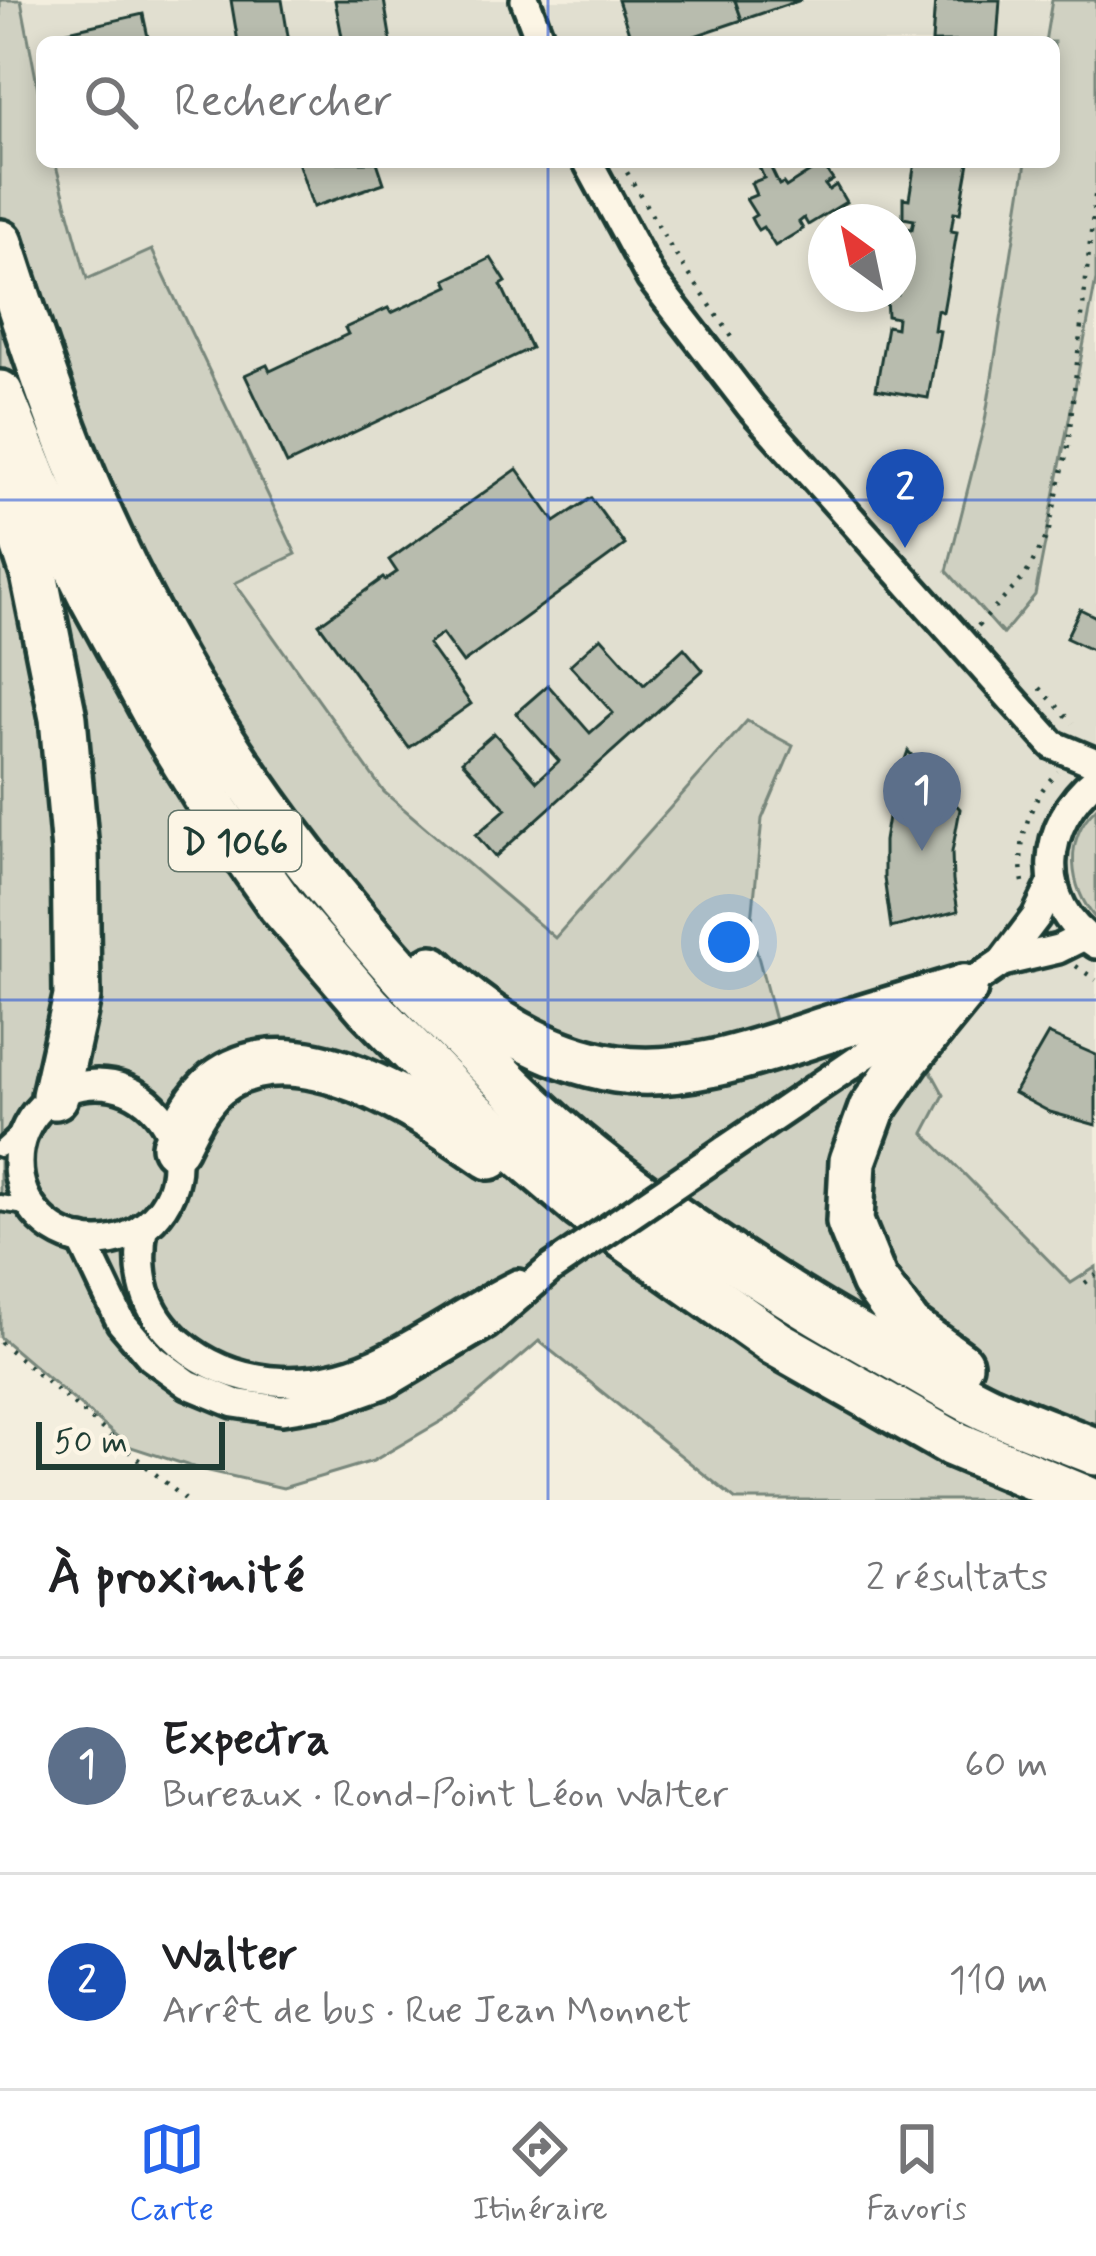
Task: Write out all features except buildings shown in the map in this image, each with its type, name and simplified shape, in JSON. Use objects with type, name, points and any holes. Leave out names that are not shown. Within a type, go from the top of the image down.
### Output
[{"type":"highway","name":"D 1066","points":[[0,242],[40,368],[110,539],[200,706],[268,812],[352,920],[506,1082],[608,1172],[800,1303],[985,1406],[1096,1452]]},
{"type":"highway","name":"D 1066","points":[[0,394],[37,485],[161,723],[217,814],[281,904],[368,1006],[458,1097],[582,1206],[776,1343],[952,1444],[1088,1500]]},
{"type":"highway","points":[[0,470],[34,574],[65,740],[75,851],[77,997],[42,1109]]},
{"type":"highway","points":[[110,539],[161,598],[250,743],[342,867],[434,972],[492,1021],[544,1049],[617,1069],[683,1069],[748,1055],[964,988]]},
{"type":"highway","points":[[964,988],[872,1109],[853,1161],[850,1222],[874,1281],[909,1328],[964,1367],[1096,1432]]},
{"type":"highway","points":[[175,1147],[197,1102],[218,1082],[248,1066],[295,1063],[355,1076],[454,1131],[519,1175],[582,1206]]},
{"type":"street","points":[[525,0],[539,36]]},
{"type":"street","points":[[591,168],[651,278],[751,407],[1054,745],[1096,763]]},
{"type":"street","points":[[1054,745],[1068,807]]},
{"type":"street","points":[[1002,962],[1090,940],[1064,911],[1053,882],[1052,850],[1068,807],[1096,779]]},
{"type":"street","points":[[82,1240],[121,1322],[151,1357],[188,1384],[234,1403],[282,1410],[333,1402],[389,1382],[487,1324],[550,1269],[1002,962],[1036,917],[1053,882]]},
{"type":"street","points":[[83,1085],[128,1090],[141,1097],[163,1118],[175,1147],[171,1191],[164,1205],[143,1227],[114,1240],[82,1240],[54,1229],[32,1208],[20,1180],[22,1136],[42,1109],[83,1085]]},
{"type":"street","points":[[143,1227],[139,1253],[145,1294],[161,1327],[195,1355],[241,1377],[280,1382],[336,1377],[387,1358],[473,1305],[550,1269]]},
{"type":"lane","points":[[0,1149],[42,1109]]},
{"type":"lane","points":[[0,1203],[32,1208]]},
{"type":"path","points":[[624,168],[671,248],[732,336]]},
{"type":"path","points":[[960,641],[1025,576],[1048,534],[1068,446],[1096,187]]},
{"type":"path","points":[[1028,674],[1084,733]]},
{"type":"path","points":[[1085,1282],[1096,1275]]},
{"type":"path","points":[[0,1342],[186,1500]]},
{"type":"shaded area","points":[[0,0],[21,0],[36,79],[36,168],[57,168],[87,279],[152,250],[296,554],[235,583],[384,792],[555,938],[747,721],[793,746],[762,819],[751,930],[777,1028],[886,989],[944,1095],[924,1133],[1071,1283],[1096,1267],[1096,1500],[736,1500],[539,1341],[457,1412],[373,1461],[283,1488],[128,1446],[0,1337]]},
{"type":"shaded area","points":[[21,0],[1052,0],[1046,36],[36,36],[36,79]]},
{"type":"shaded area","points":[[1052,0],[1096,0],[1096,280],[1035,595],[1003,634],[947,571],[985,421],[1025,168],[1060,168],[1060,36],[1046,36]]},
{"type":"shaded area","points":[[57,168],[1025,168],[985,421],[947,571],[1035,595],[1096,280],[1096,1267],[1071,1283],[924,1132],[778,1028],[751,930],[762,819],[793,747],[746,722],[555,938],[384,792],[234,582],[296,553],[152,251],[87,280]]},
{"type":"shaded area","points":[[1096,808],[1096,919],[1075,878],[1074,848],[1085,820]]},
{"type":"place","name":"Walter","points":[[905,548]]},
{"type":"place","name":"Expectra","points":[[922,851]]}]
